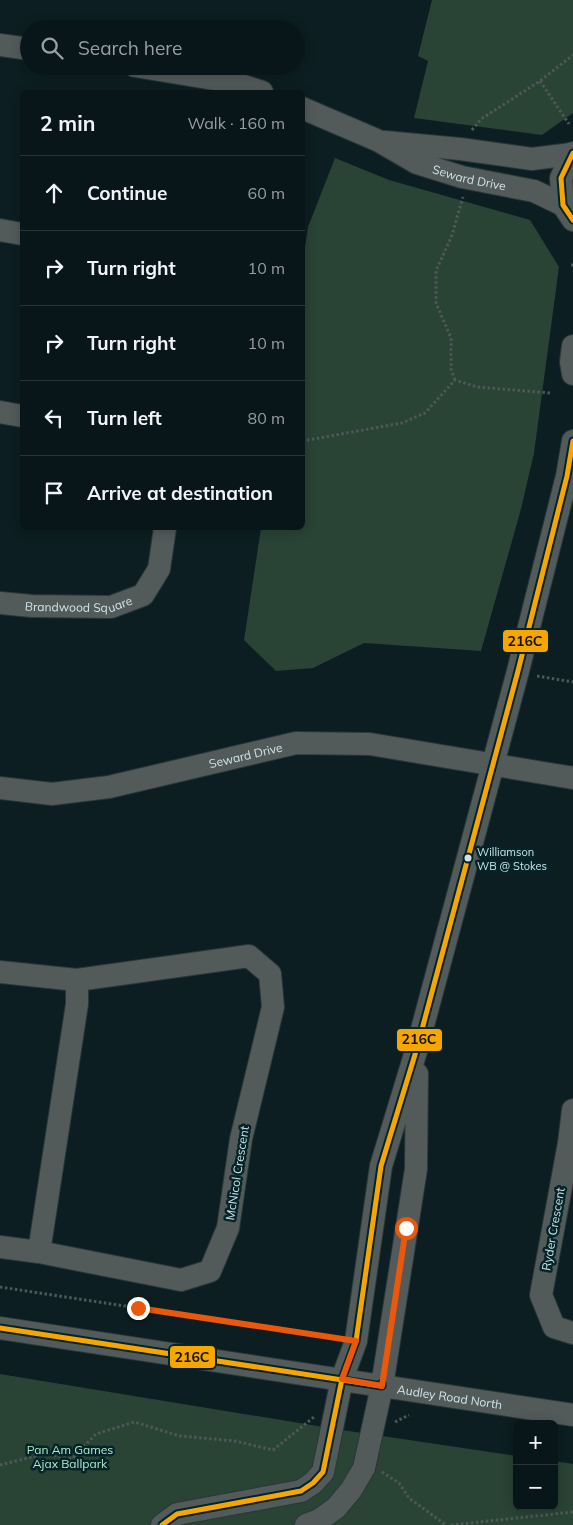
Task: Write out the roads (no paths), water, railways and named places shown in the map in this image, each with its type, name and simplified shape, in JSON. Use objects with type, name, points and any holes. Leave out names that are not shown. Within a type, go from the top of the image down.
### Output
[{"type":"street","points":[[0,45],[20,48]]},
{"type":"street","points":[[190,75],[232,82],[256,90]]},
{"type":"street","name":"Seward Drive","points":[[305,109],[379,141],[417,163],[462,177],[534,191],[568,212]]},
{"type":"street","name":"Seward Drive","points":[[379,141],[460,148],[532,159],[572,153]]},
{"type":"street","points":[[568,212],[561,178],[572,153]]},
{"type":"street","points":[[0,230],[20,234]]},
{"type":"street","points":[[573,346],[571,362],[573,374]]},
{"type":"street","points":[[0,412],[20,416]]},
{"type":"street","points":[[162,1525],[177,1514],[200,1517],[301,1490],[313,1483],[323,1472],[342,1379],[356,1341],[380,1166],[417,1048],[494,765],[567,476],[573,441]]},
{"type":"street","name":"Brandwood Square","points":[[0,603],[32,606],[111,607],[144,595],[159,569],[165,530]]},
{"type":"street","name":"Seward Drive","points":[[0,788],[52,794],[109,787],[296,743],[370,744],[573,778]]},
{"type":"street","name":"McNicol Crescent","points":[[0,972],[78,980],[249,956],[270,974],[273,1007],[241,1139],[228,1228],[210,1271],[181,1280],[38,1252]]},
{"type":"street","points":[[0,1247],[38,1252],[77,1004],[78,980]]},
{"type":"street","points":[[306,1525],[319,1520],[336,1508],[351,1490],[364,1468],[382,1386],[416,1169],[417,1048]]},
{"type":"street","name":"Ryder Crescent","points":[[573,1110],[571,1144],[541,1295],[554,1327],[573,1333]]},
{"type":"street","name":"Audley Road North","points":[[0,1328],[573,1415]]},
{"type":"place","name":"Williamson WB @ Stokes","points":[[468,858]]},
{"type":"park label","name":"Pan Am Games Ajax Ballpark","points":[[70,1456]]}]
